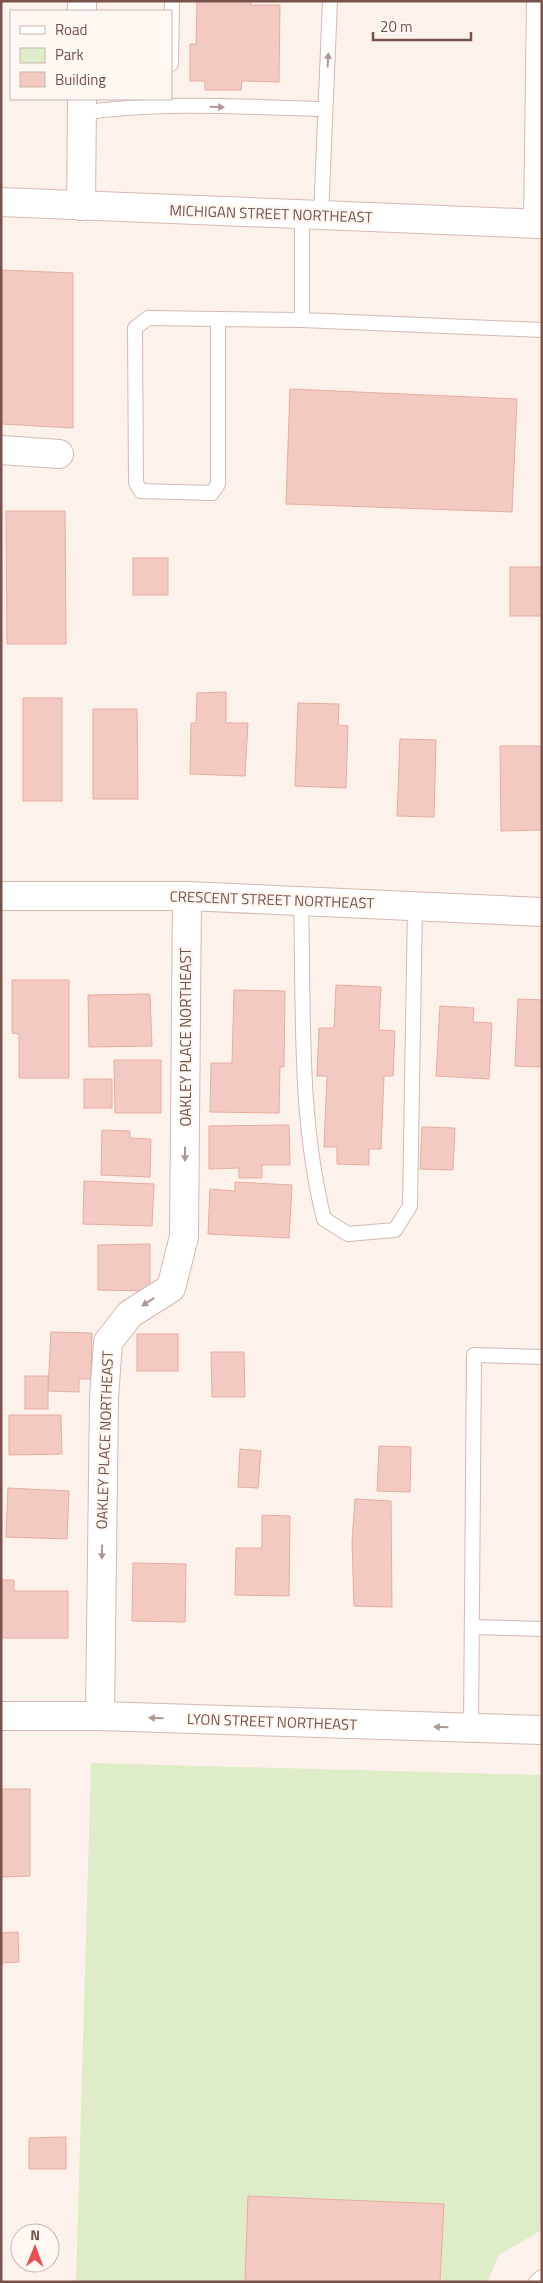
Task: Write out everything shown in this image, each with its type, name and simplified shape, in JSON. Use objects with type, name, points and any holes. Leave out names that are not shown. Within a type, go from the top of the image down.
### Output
[{"type":"street","points":[[540,224],[542,1]]},
{"type":"street","points":[[81,206],[82,106]]},
{"type":"street","name":"MICHIGAN STREET NORTHEAST","points":[[1,202],[540,224]]},
{"type":"street","points":[[1,450],[59,454]]},
{"type":"street","name":"CRESCENT STREET NORTHEAST","points":[[1,896],[187,896],[542,912]]},
{"type":"street","name":"OAKLEY PLACE NORTHEAST","points":[[100,1716],[104,1398],[108,1342],[130,1314],[171,1288],[184,1238],[187,896]]},
{"type":"street","name":"LYON STREET NORTHEAST","points":[[1,1716],[100,1716],[542,1730]]},
{"type":"lane","points":[[302,320],[311,215],[326,109],[330,1]]},
{"type":"lane","points":[[82,106],[121,107],[169,102],[326,109]]},
{"type":"lane","points":[[218,319],[218,484],[212,493],[141,490],[136,483],[135,328],[148,318],[302,320],[542,330]]},
{"type":"lane","points":[[301,901],[304,1073],[314,1180],[324,1219],[348,1234],[396,1230],[410,1206],[415,906]]},
{"type":"lane","points":[[471,1728],[474,1355],[542,1357]]},
{"type":"lane","points":[[472,1627],[542,1629]]},
{"type":"lane","points":[[536,2282],[542,2277]]},
{"type":"green space","points":[[91,1763],[542,1775],[542,2230],[500,2254],[487,2282],[441,2282],[443,2204],[248,2196],[245,2282],[76,2282]]},
{"type":"building","points":[[197,1],[251,1],[251,5],[280,5],[279,82],[242,81],[241,90],[205,90],[205,81],[190,81],[190,44],[196,44]]},
{"type":"building","points":[[1,270],[73,273],[73,428],[1,424]]},
{"type":"building","points":[[290,389],[517,399],[512,512],[286,504]]},
{"type":"building","points":[[6,511],[65,511],[66,644],[7,644]]},
{"type":"building","points":[[133,558],[168,558],[168,595],[133,595]]},
{"type":"building","points":[[510,567],[542,567],[542,616],[510,616]]},
{"type":"building","points":[[226,692],[226,723],[248,723],[245,776],[190,774],[191,723],[196,723],[197,693]]},
{"type":"building","points":[[23,698],[62,698],[62,801],[23,801]]},
{"type":"building","points":[[298,703],[339,704],[338,725],[348,726],[346,788],[295,786]]},
{"type":"building","points":[[93,709],[137,709],[138,799],[93,799]]},
{"type":"building","points":[[400,739],[436,740],[434,817],[397,816]]},
{"type":"building","points":[[500,746],[542,746],[542,830],[501,831]]},
{"type":"building","points":[[12,980],[69,980],[69,1078],[19,1078],[19,1034],[12,1033]]},
{"type":"building","points":[[336,985],[381,987],[379,1030],[395,1031],[393,1076],[384,1076],[381,1149],[369,1149],[369,1165],[337,1164],[337,1147],[324,1147],[327,1076],[317,1076],[319,1028],[334,1028]]},
{"type":"building","points":[[234,990],[285,991],[284,1067],[280,1067],[279,1113],[210,1112],[211,1063],[232,1063]]},
{"type":"building","points":[[150,994],[152,1046],[89,1047],[88,995]]},
{"type":"building","points":[[518,999],[542,1000],[542,1067],[515,1066]]},
{"type":"building","points":[[440,1006],[474,1008],[473,1022],[492,1023],[489,1079],[436,1076]]},
{"type":"building","points":[[114,1060],[161,1060],[161,1113],[115,1113]]},
{"type":"building","points":[[84,1079],[112,1079],[112,1108],[84,1108]]},
{"type":"building","points":[[289,1125],[290,1165],[262,1165],[262,1178],[239,1178],[239,1168],[209,1169],[209,1126]]},
{"type":"building","points":[[422,1127],[455,1128],[453,1170],[420,1169]]},
{"type":"building","points":[[102,1130],[130,1131],[130,1138],[151,1139],[150,1177],[101,1175]]},
{"type":"building","points":[[84,1181],[154,1184],[152,1226],[83,1224]]},
{"type":"building","points":[[235,1182],[292,1185],[289,1238],[208,1234],[210,1189],[235,1191]]},
{"type":"building","points":[[150,1244],[150,1291],[98,1290],[98,1245]]},
{"type":"building","points":[[51,1332],[92,1333],[91,1379],[79,1379],[79,1392],[48,1391]]},
{"type":"building","points":[[137,1334],[178,1334],[178,1371],[137,1371]]},
{"type":"building","points":[[211,1352],[244,1352],[245,1397],[212,1397]]},
{"type":"building","points":[[25,1376],[48,1376],[48,1409],[25,1409]]},
{"type":"building","points":[[9,1415],[61,1415],[62,1454],[9,1455]]},
{"type":"building","points":[[379,1446],[411,1447],[410,1492],[377,1491]]},
{"type":"building","points":[[240,1449],[261,1451],[258,1488],[238,1487]]},
{"type":"building","points":[[8,1488],[69,1491],[67,1539],[6,1537]]},
{"type":"building","points":[[355,1499],[391,1501],[392,1607],[354,1606],[352,1541]]},
{"type":"building","points":[[262,1515],[290,1516],[289,1596],[235,1595],[236,1548],[262,1548]]},
{"type":"building","points":[[133,1563],[186,1564],[185,1622],[132,1621]]},
{"type":"building","points":[[1,1580],[14,1580],[14,1591],[68,1591],[68,1638],[1,1638]]},
{"type":"building","points":[[1,1789],[30,1789],[30,1876],[1,1877]]},
{"type":"building","points":[[18,1932],[19,1962],[1,1963],[1,1933]]},
{"type":"building","points":[[66,2137],[66,2169],[29,2169],[29,2138]]},
{"type":"building","points":[[248,2196],[444,2204],[440,2282],[245,2282]]}]
